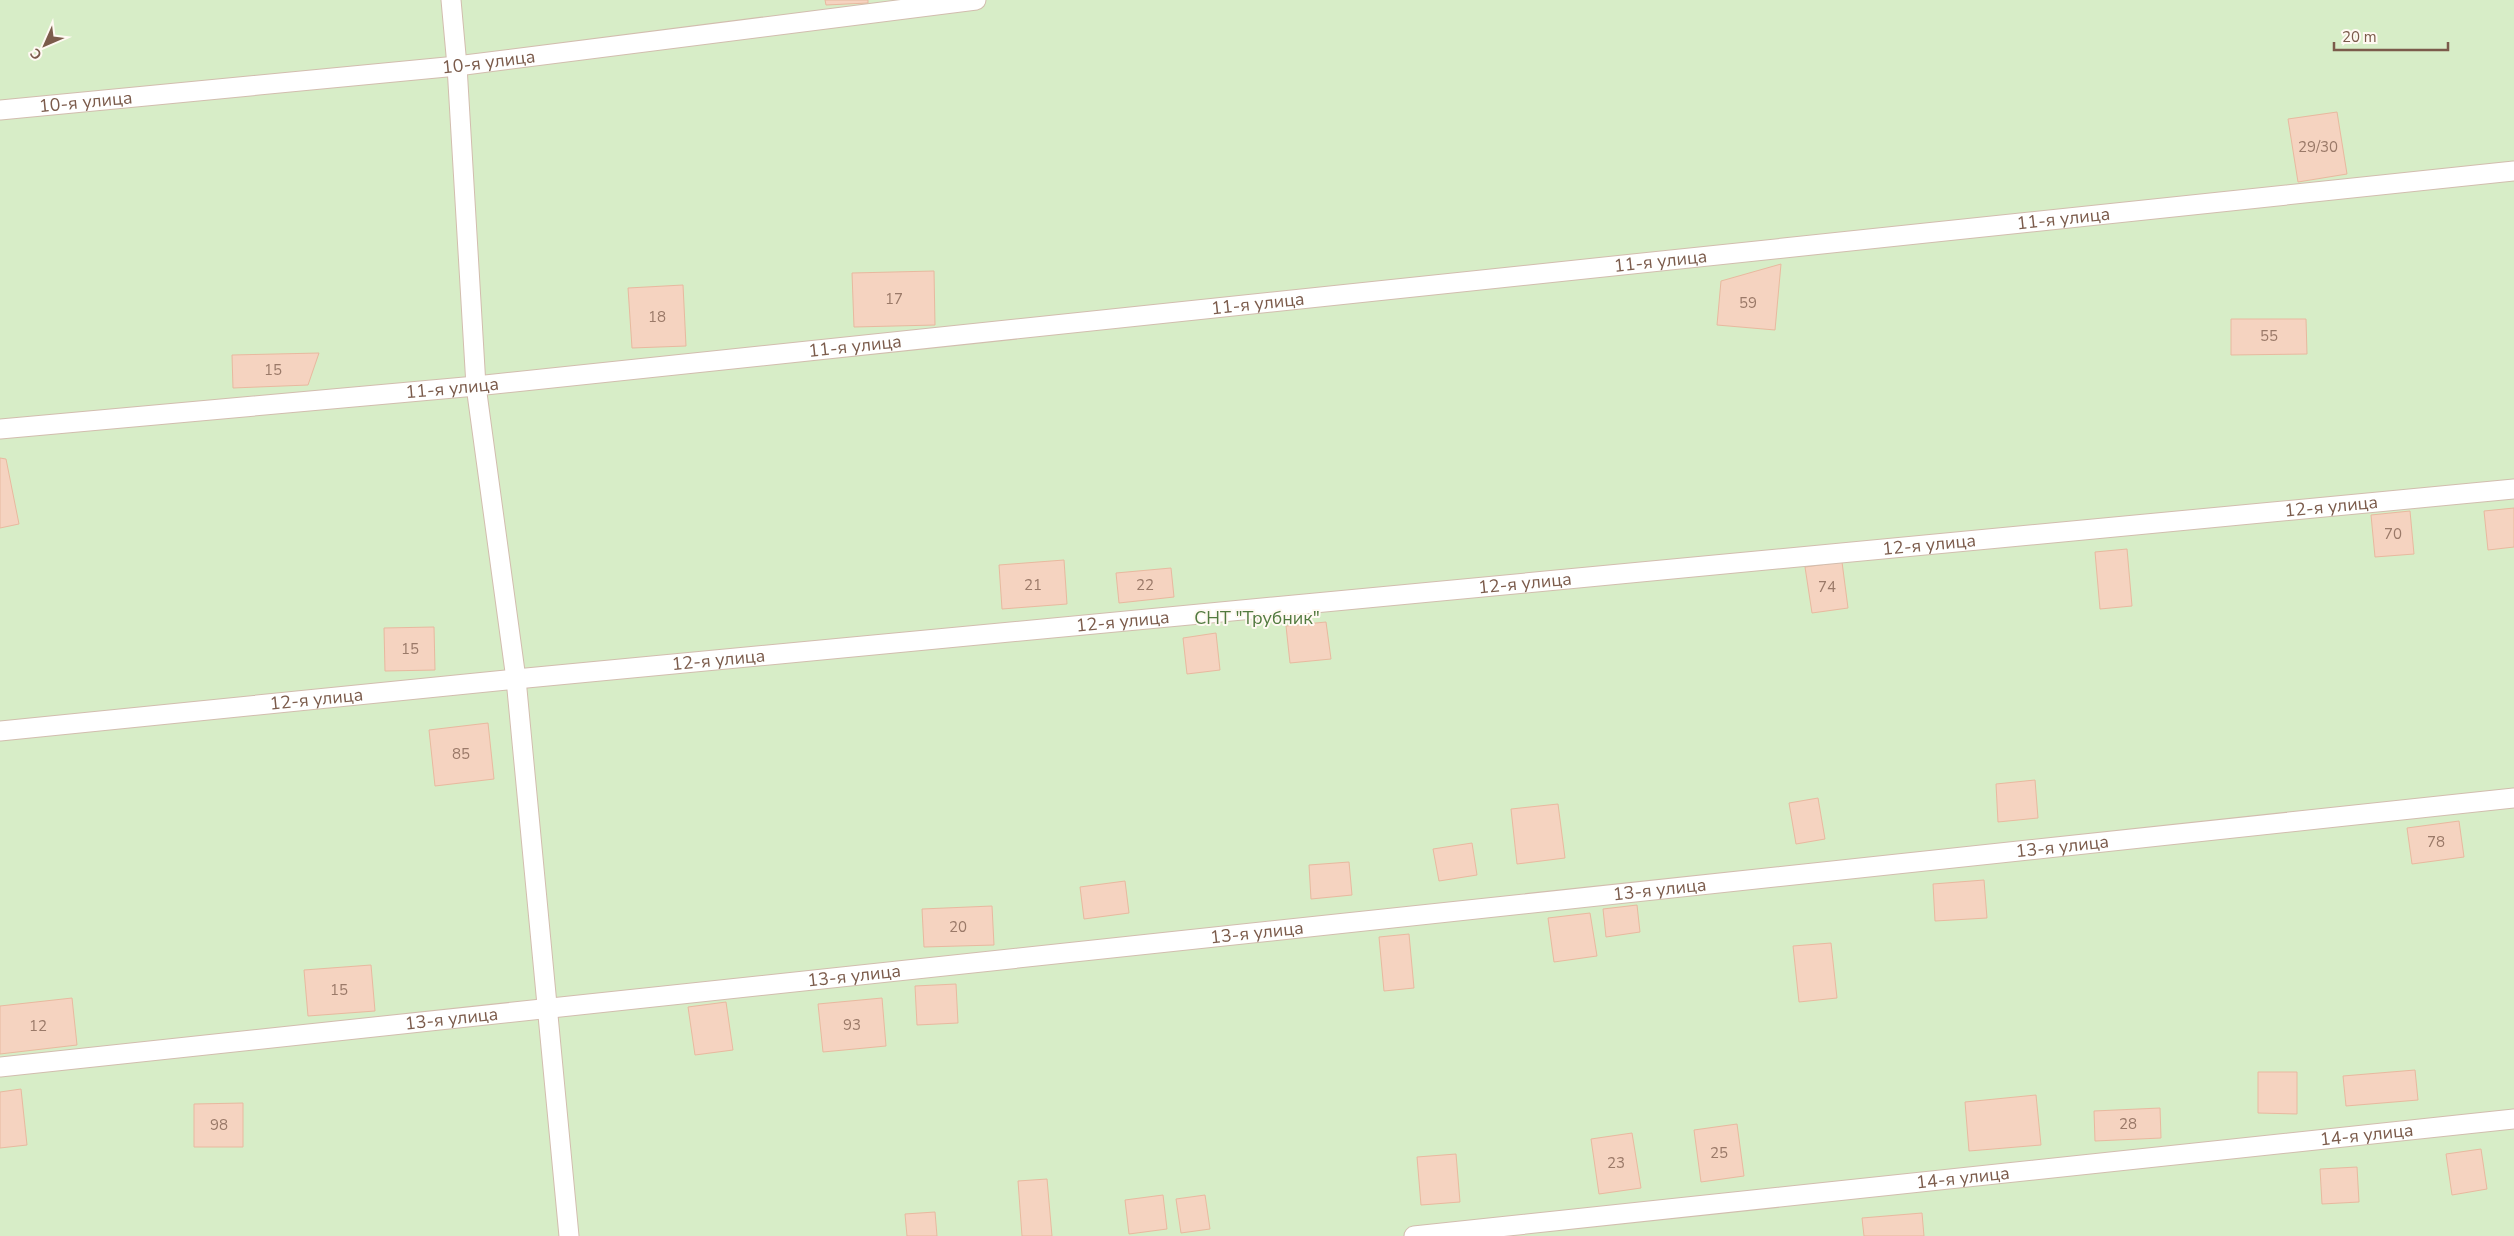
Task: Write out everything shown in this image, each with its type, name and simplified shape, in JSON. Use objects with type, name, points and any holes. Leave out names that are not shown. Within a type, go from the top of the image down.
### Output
[{"type":"lane","points":[[450,0],[457,66],[476,386],[516,679],[569,1236]]},
{"type":"lane","name":"10-я улица","points":[[0,110],[457,66],[976,0]]},
{"type":"lane","name":"11-я улица","points":[[0,429],[476,386],[2514,171]]},
{"type":"lane","name":"12-я улица","points":[[0,731],[516,679],[2514,489]]},
{"type":"lane","name":"13-я улица","points":[[0,1067],[2514,798]]},
{"type":"lane","name":"14-я улица","points":[[1414,1236],[2514,1119]]},
{"type":"green space","name":"СНТ \"Трубник\"","points":[[0,0],[2514,0],[2514,1236],[0,1236]]},
{"type":"building","points":[[825,0],[868,0],[868,3],[826,5]]},
{"type":"building","points":[[2337,112],[2347,174],[2298,182],[2288,119]]},
{"type":"building","points":[[1781,264],[1775,330],[1717,325],[1721,281]]},
{"type":"building","points":[[934,271],[935,325],[854,327],[852,273]]},
{"type":"building","points":[[683,285],[686,346],[632,348],[628,288]]},
{"type":"building","points":[[2231,319],[2306,319],[2307,354],[2231,355]]},
{"type":"building","points":[[319,353],[308,385],[233,388],[232,355]]},
{"type":"building","points":[[0,458],[6,459],[19,524],[0,528]]},
{"type":"building","points":[[2514,508],[2514,547],[2488,550],[2484,511]]},
{"type":"building","points":[[2410,511],[2414,554],[2375,557],[2371,515]]},
{"type":"building","points":[[2127,549],[2132,606],[2100,609],[2095,552]]},
{"type":"building","points":[[1064,560],[1067,604],[1002,609],[999,565]]},
{"type":"building","points":[[1842,562],[1848,608],[1812,613],[1805,567]]},
{"type":"building","points":[[1171,568],[1174,597],[1119,603],[1116,573]]},
{"type":"building","points":[[1326,622],[1331,659],[1290,663],[1286,626]]},
{"type":"building","points":[[434,627],[435,670],[385,671],[384,628]]},
{"type":"building","points":[[1216,633],[1220,670],[1187,674],[1183,638]]},
{"type":"building","points":[[488,723],[494,779],[435,786],[429,730]]},
{"type":"building","points":[[2035,780],[2038,818],[1998,822],[1996,784]]},
{"type":"building","points":[[1818,798],[1825,839],[1796,844],[1789,803]]},
{"type":"building","points":[[1558,804],[1565,858],[1517,864],[1511,809]]},
{"type":"building","points":[[2459,821],[2464,857],[2412,864],[2407,828]]},
{"type":"building","points":[[1472,843],[1477,875],[1439,881],[1433,849]]},
{"type":"building","points":[[1349,862],[1352,895],[1311,899],[1309,865]]},
{"type":"building","points":[[1984,880],[1987,918],[1935,921],[1933,884]]},
{"type":"building","points":[[1125,881],[1129,913],[1084,919],[1080,887]]},
{"type":"building","points":[[1637,905],[1640,932],[1606,937],[1603,909]]},
{"type":"building","points":[[992,906],[994,945],[924,947],[922,909]]},
{"type":"building","points":[[1590,913],[1597,956],[1554,962],[1548,918]]},
{"type":"building","points":[[1409,934],[1414,988],[1384,991],[1379,937]]},
{"type":"building","points":[[1831,943],[1837,998],[1799,1002],[1793,946]]},
{"type":"building","points":[[371,965],[375,1011],[308,1016],[304,970]]},
{"type":"building","points":[[956,984],[958,1023],[917,1025],[915,986]]},
{"type":"building","points":[[72,998],[77,1045],[0,1054],[0,1006]]},
{"type":"building","points":[[882,998],[886,1046],[823,1052],[818,1004]]},
{"type":"building","points":[[726,1002],[733,1050],[695,1055],[688,1007]]},
{"type":"building","points":[[2415,1070],[2418,1100],[2346,1106],[2343,1076]]},
{"type":"building","points":[[2258,1072],[2297,1072],[2297,1114],[2258,1113]]},
{"type":"building","points":[[21,1089],[27,1145],[0,1148],[0,1092]]},
{"type":"building","points":[[2036,1095],[2041,1145],[1969,1151],[1965,1102]]},
{"type":"building","points":[[243,1103],[243,1147],[194,1147],[194,1104]]},
{"type":"building","points":[[2160,1108],[2161,1138],[2095,1141],[2094,1111]]},
{"type":"building","points":[[1737,1124],[1744,1176],[1701,1182],[1694,1130]]},
{"type":"building","points":[[1632,1133],[1641,1188],[1599,1194],[1591,1139]]},
{"type":"building","points":[[2481,1149],[2487,1189],[2452,1195],[2446,1154]]},
{"type":"building","points":[[1456,1154],[1460,1202],[1421,1205],[1417,1157]]},
{"type":"building","points":[[2357,1167],[2359,1202],[2322,1204],[2320,1169]]},
{"type":"building","points":[[1047,1179],[1052,1236],[1022,1236],[1018,1181]]},
{"type":"building","points":[[1163,1195],[1167,1229],[1129,1234],[1125,1200]]},
{"type":"building","points":[[1205,1195],[1210,1229],[1181,1233],[1176,1199]]},
{"type":"building","points":[[935,1212],[937,1236],[907,1236],[905,1214]]},
{"type":"building","points":[[1922,1213],[1924,1236],[1864,1236],[1862,1218]]}]
